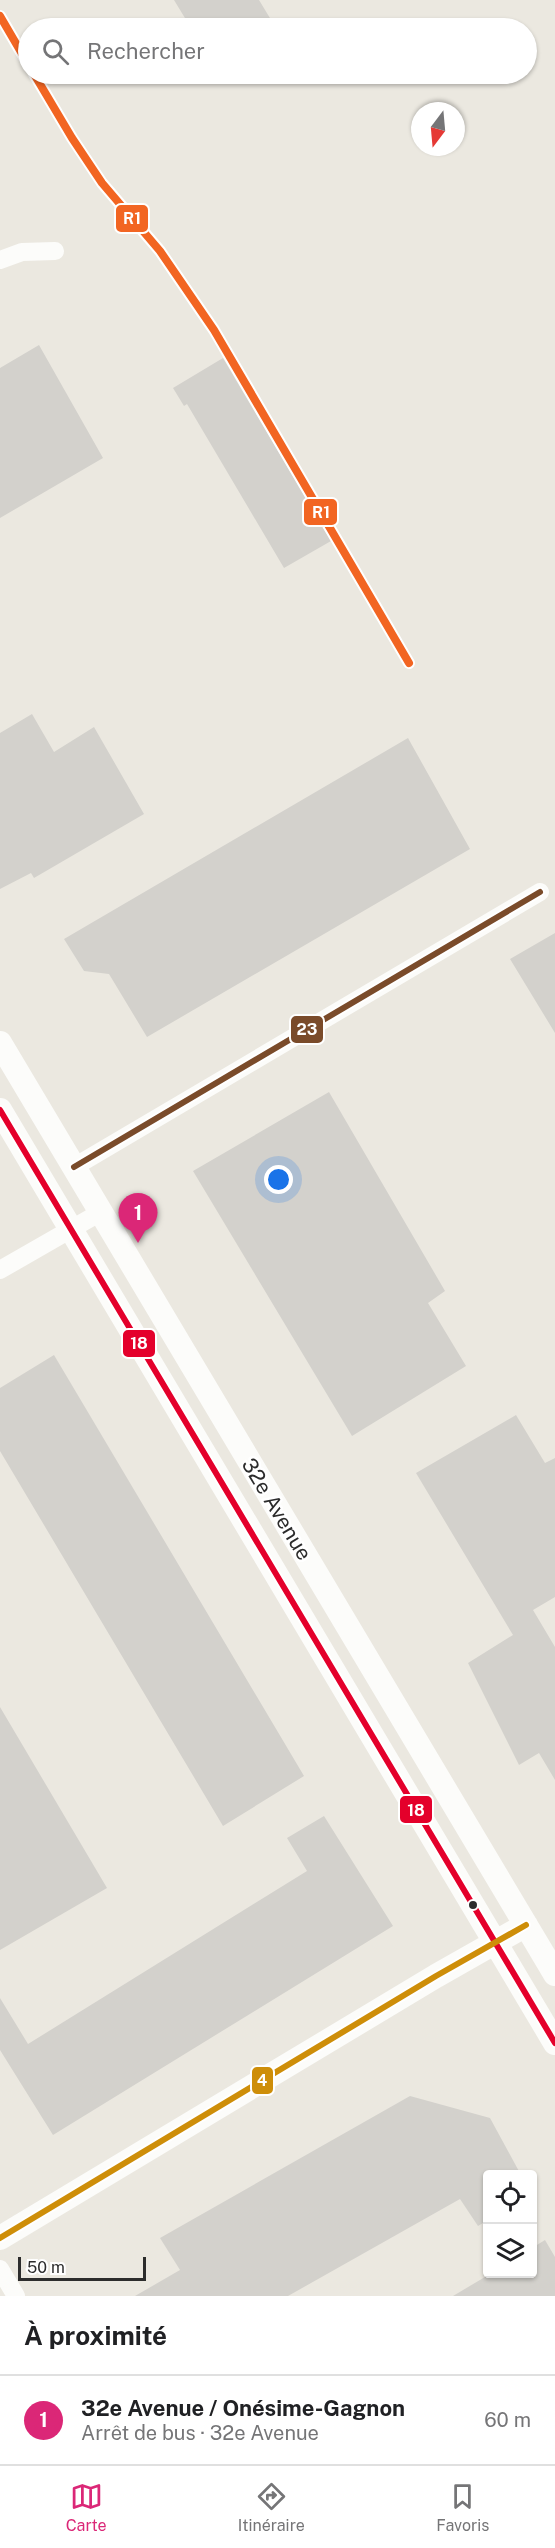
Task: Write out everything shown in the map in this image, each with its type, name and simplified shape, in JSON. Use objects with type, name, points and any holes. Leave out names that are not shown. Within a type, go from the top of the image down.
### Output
[{"type":"street","points":[[0,260],[22,252],[55,251]]},
{"type":"street","points":[[74,1167],[540,892]]},
{"type":"street","name":"32e Avenue","points":[[0,1043],[555,1974]]},
{"type":"street","name":"32e Avenue","points":[[0,1110],[555,2043]]},
{"type":"street","points":[[0,1270],[101,1212]]},
{"type":"street","points":[[0,2238],[526,1925]]},
{"type":"street","points":[[0,2269],[16,2296]]},
{"type":"building","points":[[174,0],[259,0],[270,18],[185,18]]},
{"type":"building","points":[[39,345],[103,458],[0,518],[0,368]]},
{"type":"building","points":[[223,358],[331,541],[284,568],[187,404],[184,406],[173,388]]},
{"type":"building","points":[[32,714],[54,752],[94,727],[144,814],[34,878],[31,873],[0,889],[0,733]]},
{"type":"building","points":[[408,738],[470,849],[147,1037],[109,974],[84,971],[64,939]]},
{"type":"building","points":[[555,933],[555,1033],[510,959]]},
{"type":"building","points":[[329,1092],[445,1291],[428,1303],[466,1366],[352,1436],[193,1171]]},
{"type":"building","points":[[54,1355],[304,1776],[223,1826],[0,1451],[0,1388]]},
{"type":"building","points":[[516,1415],[545,1463],[555,1458],[555,1597],[533,1610],[555,1647],[555,1780],[539,1753],[519,1765],[468,1663],[513,1635],[416,1473]]},
{"type":"building","points":[[0,1707],[107,1888],[0,1950]]},
{"type":"building","points":[[324,1816],[393,1926],[53,2135],[0,2050],[0,1998],[28,2044],[307,1871],[287,1838]]},
{"type":"building","points":[[410,2096],[490,2118],[518,2170],[483,2170],[483,2223],[478,2226],[460,2199],[288,2296],[135,2296],[180,2270],[160,2238]]},
{"type":"building","points":[[545,2240],[555,2257],[555,2296],[453,2296],[483,2278],[537,2278],[537,2245]]},
{"type":"transit line","name":"R1","points":[[0,16],[18,47]]},
{"type":"transit line","name":"R1","points":[[40,84],[102,183],[160,251],[214,330],[409,663]]},
{"type":"transit line","name":"23","points":[[74,1167],[540,892]]},
{"type":"transit line","name":"18","points":[[0,1110],[555,2043]]},
{"type":"transit line","name":"4","points":[[0,2238],[436,1976],[526,1925]]},
{"type":"place","name":"32e Avenue / Onésime-Gagnon","points":[[138,1243]]}]
